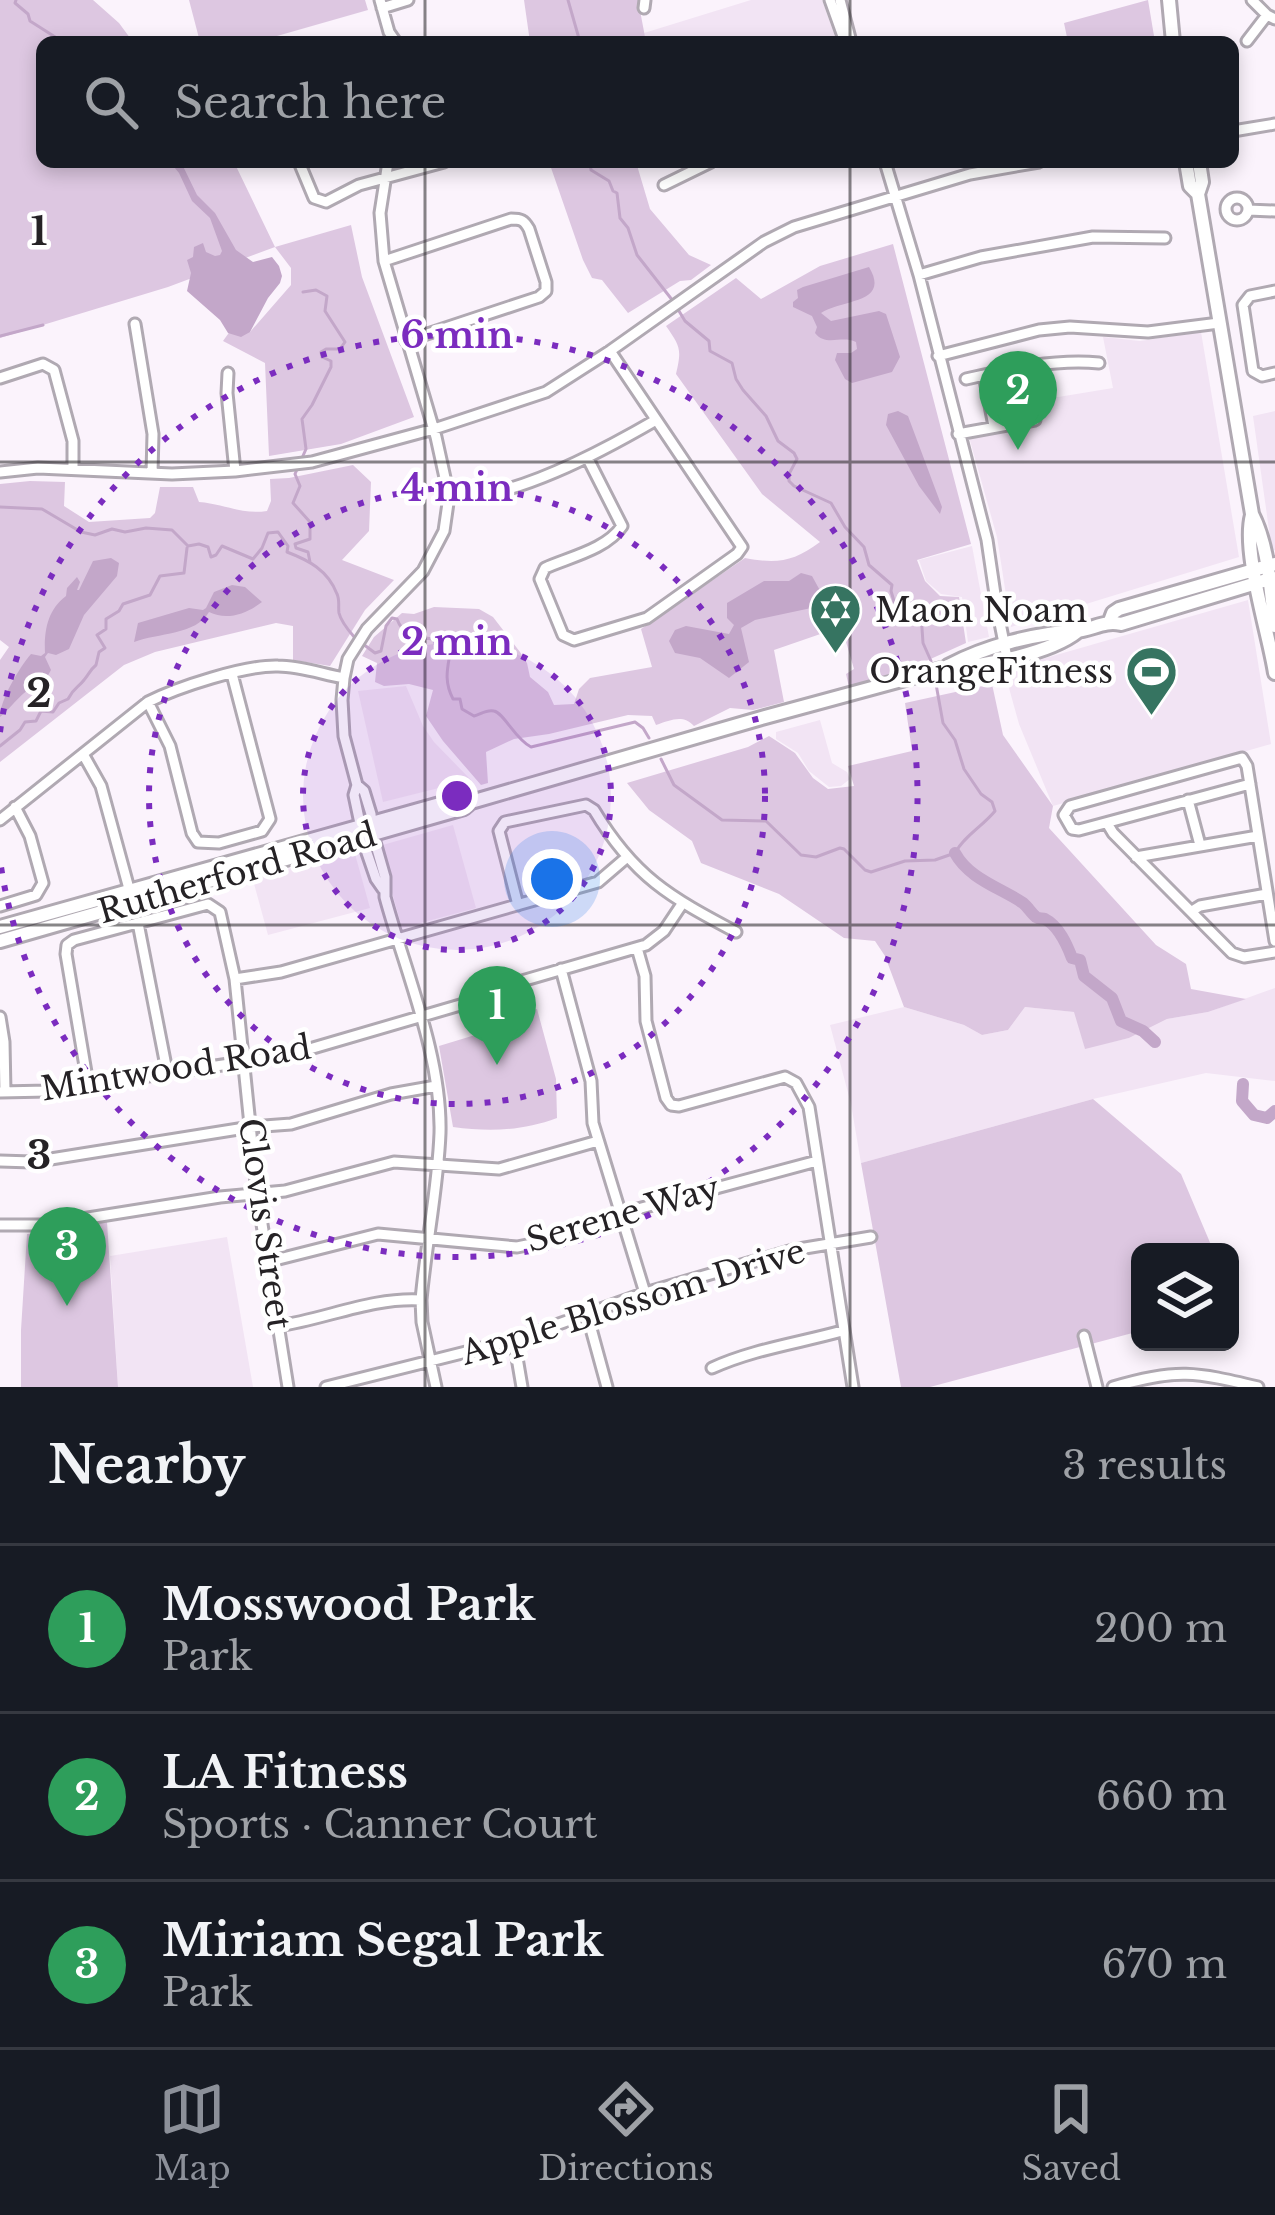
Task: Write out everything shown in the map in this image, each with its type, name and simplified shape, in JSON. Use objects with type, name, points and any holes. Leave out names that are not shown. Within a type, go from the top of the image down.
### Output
[{"type":"main road","points":[[1166,0],[1172,36]]},
{"type":"main road","points":[[1187,168],[1190,186],[1198,194]]},
{"type":"main road","points":[[1199,168],[1198,194],[1252,514],[1249,527],[1266,573],[1265,632],[1274,634],[1275,673]]},
{"type":"main road","name":"Rutherford Road","points":[[0,927],[131,896],[460,799],[471,802],[942,669],[969,655],[1006,652],[1060,630],[1078,631],[1110,621],[1119,608],[1266,573]]},
{"type":"main road","name":"Rutherford Road","points":[[0,940],[131,896]]},
{"type":"street","points":[[389,36],[381,4],[408,0]]},
{"type":"street","points":[[830,0],[845,36]]},
{"type":"street","points":[[840,0],[847,36]]},
{"type":"street","points":[[1246,41],[1271,17],[1252,0]]},
{"type":"street","points":[[1239,130],[1275,124]]},
{"type":"street","points":[[301,168],[314,198],[322,202],[358,185],[423,168]]},
{"type":"street","points":[[387,168],[379,226],[384,261],[449,496],[444,531],[423,571],[367,629],[348,658],[342,700],[344,736],[357,784],[364,791],[376,879],[383,889],[436,1086],[440,1130],[421,1300],[436,1387]]},
{"type":"street","points":[[664,185],[699,168]]},
{"type":"street","points":[[887,168],[987,540],[1006,652]]},
{"type":"street","points":[[0,472],[38,468],[235,471],[312,462],[434,429],[546,392],[764,242],[794,227],[1004,168]]},
{"type":"street","points":[[1248,211],[1275,211]]},
{"type":"street","points":[[384,261],[518,219],[530,229],[546,282],[546,291],[539,297],[406,341]]},
{"type":"street","points":[[919,275],[981,256],[1093,237],[1165,238]]},
{"type":"street","points":[[1275,291],[1250,296],[1243,305],[1253,371],[1262,376],[1275,373]]},
{"type":"street","points":[[938,356],[1039,330],[1148,332],[1219,322]]},
{"type":"street","points":[[135,324],[153,434],[152,473]]},
{"type":"street","points":[[588,459],[622,526],[602,544],[545,568],[540,579],[563,635],[574,640],[647,618],[742,548],[610,350]]},
{"type":"street","points":[[965,379],[1038,364],[1099,363]]},
{"type":"street","points":[[0,378],[43,364],[54,370],[73,440],[73,470]]},
{"type":"street","points":[[228,374],[235,471]]},
{"type":"street","points":[[984,375],[994,426]]},
{"type":"street","points":[[449,496],[486,494],[588,459],[656,420]]},
{"type":"street","points":[[958,434],[1035,420]]},
{"type":"street","points":[[0,820],[165,693],[280,666],[344,678]]},
{"type":"street","points":[[148,702],[170,746],[198,842],[219,843],[262,831],[270,819],[232,674]]},
{"type":"street","points":[[82,754],[101,786],[131,896]]},
{"type":"street","points":[[1250,784],[1079,830],[1072,829],[1064,815],[1070,806],[1241,758],[1247,766],[1250,784],[1258,836],[1262,856],[1275,941]]},
{"type":"street","points":[[1188,800],[1200,845]]},
{"type":"street","points":[[518,905],[499,831],[505,822],[586,805],[626,858],[672,898],[736,932]]},
{"type":"street","points":[[0,906],[36,895],[43,884],[30,836],[15,806]]},
{"type":"street","points":[[1107,823],[1235,956],[1275,952]]},
{"type":"street","points":[[1136,856],[1258,836]]},
{"type":"street","points":[[1262,856],[1275,854]]},
{"type":"street","points":[[235,979],[280,972],[598,882],[626,858]]},
{"type":"street","points":[[1192,911],[1267,894]]},
{"type":"street","name":"Clovis Street","points":[[139,923],[208,904],[220,912],[235,979],[257,1193],[288,1387]]},
{"type":"street","points":[[682,904],[664,931],[637,948],[645,976],[646,1021],[668,1102],[679,1107],[788,1078],[797,1084],[809,1107],[853,1387]]},
{"type":"street","points":[[88,1084],[67,945],[139,923],[167,1071]]},
{"type":"street","name":"Mintwood Road","points":[[2,1092],[21,1094],[289,1054],[637,948]]},
{"type":"street","points":[[561,969],[591,1081],[593,1123],[645,1293]]},
{"type":"street","points":[[0,1017],[2,1092]]},
{"type":"street","points":[[0,1161],[30,1162],[250,1126],[291,1124],[391,1094],[436,1086]]},
{"type":"street","points":[[0,1225],[44,1226],[288,1190],[394,1162],[499,1169],[598,1141]]},
{"type":"street","name":"Serene Way","points":[[267,1262],[378,1234],[518,1246],[818,1161]]},
{"type":"street","name":"Apple Blossom Drive","points":[[326,1387],[514,1340],[645,1293],[793,1250],[871,1237]]},
{"type":"street","points":[[278,1326],[385,1300],[421,1300]]},
{"type":"street","points":[[586,1314],[607,1387]]},
{"type":"street","points":[[712,1368],[842,1331]]},
{"type":"street","points":[[1084,1336],[1097,1387]]},
{"type":"street","points":[[514,1340],[522,1387]]},
{"type":"street","points":[[1114,1387],[1183,1372],[1258,1387]]},
{"type":"shaded area","points":[[0,0],[93,0],[129,36],[36,36],[36,168],[237,168],[275,247],[168,287],[0,338]]},
{"type":"shaded area","points":[[189,0],[365,0],[368,10],[277,36],[198,36]]},
{"type":"shaded area","points":[[524,0],[638,0],[645,36],[529,36]]},
{"type":"shaded area","points":[[751,0],[822,0],[835,36],[645,36]]},
{"type":"shaded area","points":[[1148,0],[1154,36],[1067,36],[1064,23]]},
{"type":"shaded area","points":[[175,168],[184,168],[236,250],[253,262],[272,257],[279,266],[280,283],[250,332],[241,337],[228,333],[187,291],[191,273],[187,260],[193,257],[194,247],[203,243],[206,252],[215,256],[222,251],[210,218],[192,201]]},
{"type":"shaded area","points":[[551,168],[638,168],[650,209],[689,255],[711,265],[628,313],[602,280],[592,278]]},
{"type":"shaded area","points":[[351,225],[362,277],[414,417],[341,444],[269,456],[265,363],[223,341],[233,327],[250,332],[291,285],[291,268],[275,247]]},
{"type":"shaded area","points":[[893,244],[971,544],[917,560],[925,581],[940,596],[959,597],[966,643],[895,675],[849,687],[846,674],[854,669],[844,635],[835,637],[832,630],[774,650],[784,702],[753,710],[730,708],[694,726],[681,719],[656,725],[652,716],[628,715],[514,739],[486,752],[488,783],[481,785],[426,716],[433,690],[375,682],[377,663],[362,656],[374,637],[402,613],[434,607],[479,609],[493,617],[527,663],[530,677],[548,692],[554,705],[574,704],[579,689],[590,678],[652,667],[641,629],[745,558],[784,560],[820,542],[762,494],[676,374],[678,348],[666,326],[736,278],[761,299],[820,266]]},
{"type":"shaded area","points":[[869,267],[874,288],[869,294],[821,313],[831,321],[879,311],[886,314],[900,357],[892,372],[852,383],[835,360],[837,353],[857,349],[856,342],[819,337],[812,316],[793,307],[793,302],[803,287]]},
{"type":"shaded area","points":[[1201,332],[1239,557],[1011,627],[997,537],[969,437],[1042,423],[1040,400],[1113,388],[1103,337],[1140,341]]},
{"type":"shaded area","points":[[898,411],[908,416],[942,507],[940,514],[886,425],[888,414]]},
{"type":"shaded area","points":[[1275,411],[1275,550],[1272,551],[1253,416]]},
{"type":"shaded area","points":[[353,465],[371,482],[369,531],[342,560],[394,580],[365,610],[330,666],[293,660],[293,626],[276,623],[155,652],[124,665],[0,762],[0,660],[9,647],[0,640],[0,484],[65,482],[64,506],[89,522],[150,518],[160,487],[193,487],[199,502],[267,511],[270,479]]},
{"type":"shaded area","points":[[972,546],[989,637],[968,642],[962,597],[941,594],[926,581],[919,560]]},
{"type":"shaded area","points":[[111,558],[119,563],[117,576],[84,615],[69,649],[48,653],[45,657],[51,670],[46,678],[0,717],[26,660],[31,654],[45,653],[48,622],[67,588],[77,577],[79,590],[93,561]]},
{"type":"shaded area","points":[[801,573],[812,576],[823,596],[816,607],[755,620],[741,628],[749,662],[729,678],[700,658],[675,653],[669,641],[675,630],[686,626],[729,634],[734,625],[727,618],[727,603],[764,581],[789,581]]},
{"type":"shaded area","points":[[232,585],[245,587],[262,602],[236,615],[209,612],[186,629],[134,642],[138,623],[189,608],[203,610],[214,592]]},
{"type":"shaded area","points":[[1248,600],[1271,744],[1053,806],[1019,724],[1004,670]]},
{"type":"shaded area","points":[[992,684],[1003,735],[1053,806],[1049,828],[1156,945],[1186,964],[1191,989],[1246,999],[1167,1019],[1129,1038],[1085,1049],[1074,1012],[1025,1007],[1008,1030],[982,1035],[904,1007],[875,941],[844,938],[779,894],[701,863],[692,841],[649,810],[627,783],[748,747],[769,736],[795,753],[813,778],[828,789],[854,786],[848,766],[912,751],[905,703]]},
{"type":"shaded area","points":[[406,686],[434,742],[471,780],[383,802],[358,691]]},
{"type":"shaded area","points":[[820,720],[832,763],[850,779],[841,786],[829,787],[809,771],[798,753],[776,739],[776,732]]},
{"type":"shaded area","points":[[453,825],[476,908],[402,928],[379,846]]},
{"type":"shaded area","points":[[355,854],[370,908],[268,935],[253,880]]},
{"type":"shaded area","points":[[1275,988],[1275,1081],[1206,1073],[861,1163],[830,1025],[904,1007],[982,1035],[1008,1030],[1025,1007],[1075,1012],[1085,1048],[1129,1038],[1167,1019],[1208,1012]]},
{"type":"shaded area","points":[[537,1009],[556,1079],[557,1118],[505,1129],[453,1127],[439,1046]]},
{"type":"shaded area","points":[[1093,1099],[1181,1174],[1210,1243],[1131,1243],[1131,1333],[930,1387],[901,1387],[861,1163]]},
{"type":"shaded area","points":[[107,1222],[118,1387],[21,1387],[27,1234]]},
{"type":"shaded area","points":[[227,1237],[253,1387],[118,1387],[110,1256]]},
{"type":"waterway","points":[[16,0],[30,21],[54,36]]},
{"type":"waterway","points":[[568,0],[578,36]]},
{"type":"waterway","points":[[591,168],[617,193],[620,218],[637,255],[685,321],[709,341],[710,351],[732,363],[736,379],[766,416],[778,441],[794,453],[797,459],[789,481],[831,503],[864,547],[869,565],[892,585],[896,608],[905,612],[915,606],[921,614],[923,643],[931,661]]},
{"type":"waterway","points":[[303,292],[316,290],[327,296],[325,311],[345,342],[340,349],[321,352],[331,367],[302,419],[306,449],[295,474],[300,486],[293,503],[310,522],[310,539],[295,544],[308,552],[310,562]]},
{"type":"waterway","points":[[0,336],[43,325]]},
{"type":"waterway","points":[[0,507],[42,509],[95,535],[112,529],[172,530],[188,546],[208,547],[211,557],[222,546],[253,559],[268,533],[278,532],[287,552],[310,562],[328,578],[338,596],[342,620],[355,638]]},
{"type":"waterway","points":[[0,746],[25,722],[36,721],[41,711],[53,712],[68,699],[105,648],[97,635],[106,629],[106,619],[123,604],[150,595],[160,576],[184,573],[187,548]]},
{"type":"waterway","points":[[363,644],[375,653],[381,651],[392,618],[413,635],[451,642],[447,676],[453,699],[460,699],[462,709],[474,716],[498,713],[531,747],[635,722],[649,738]]},
{"type":"waterway","points":[[661,759],[674,785],[722,820],[766,821],[801,855],[816,857],[840,848],[871,872],[905,861],[935,860],[955,853],[995,811],[964,769],[955,740],[943,723],[936,684]]},
{"type":"waterway","points":[[955,853],[977,876],[1054,926],[1072,958],[1080,960],[1084,976],[1112,998],[1121,1021],[1155,1042]]},
{"type":"waterway","points":[[1243,1084],[1242,1101],[1254,1115],[1267,1118],[1275,1111]]},
{"type":"place","name":"LA Fitness","points":[[1018,450]]},
{"type":"place","name":"Maon Noam","points":[[836,656]]},
{"type":"place","name":"OrangeFitness","points":[[1152,717]]},
{"type":"place","name":"Mosswood Park","points":[[497,1065]]},
{"type":"place","name":"Miriam Segal Park","points":[[67,1306]]}]
